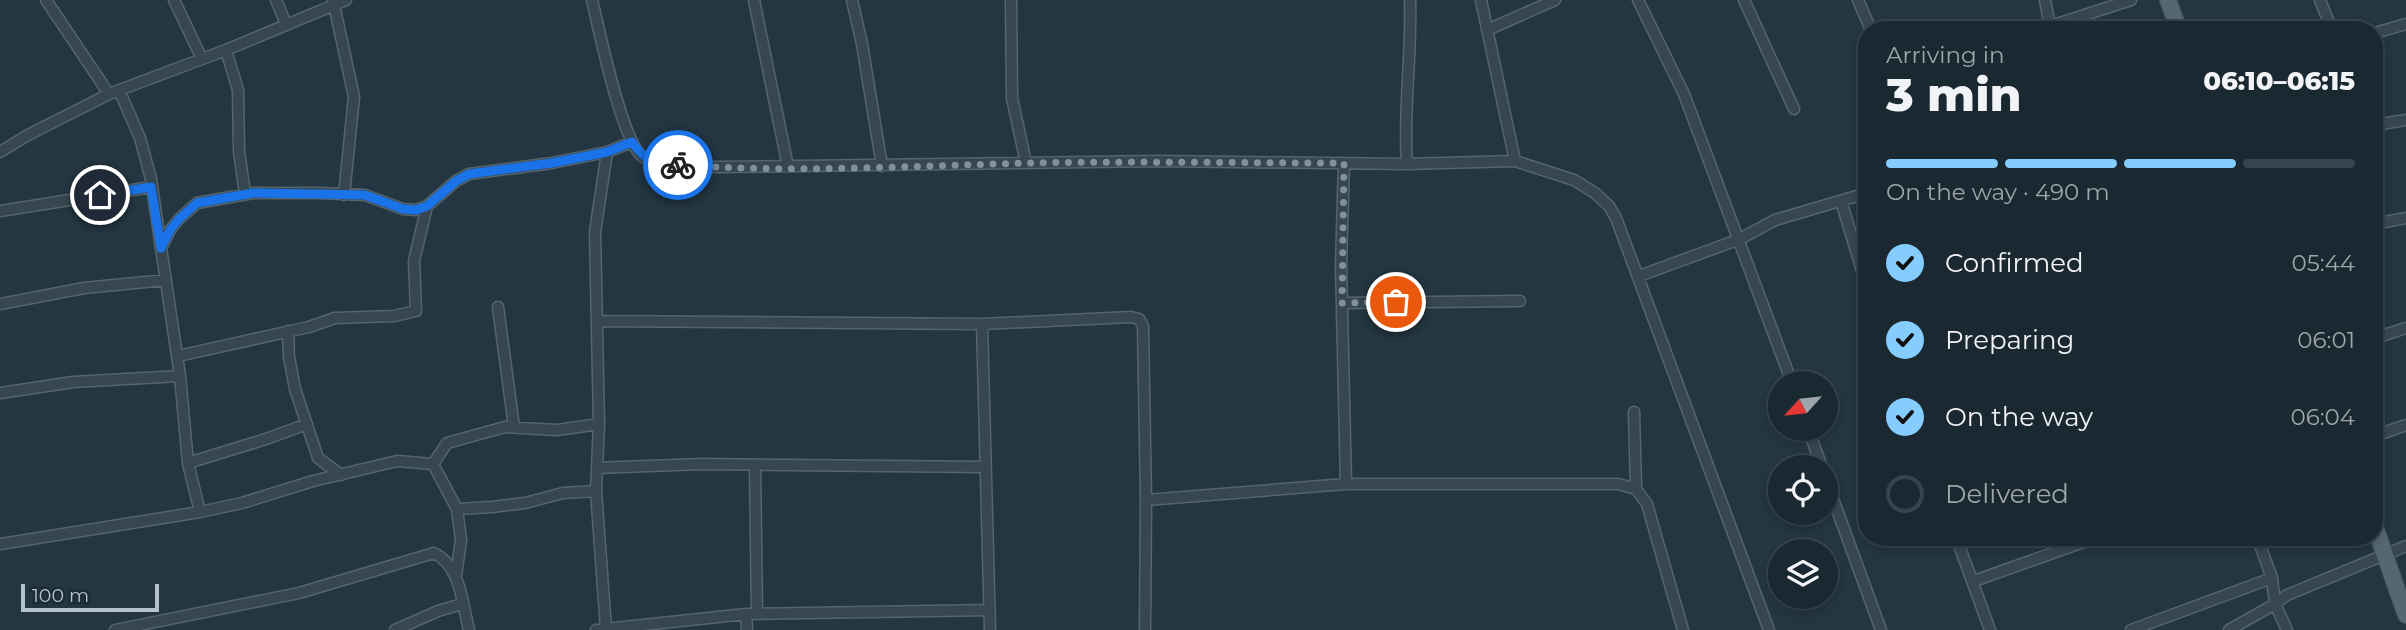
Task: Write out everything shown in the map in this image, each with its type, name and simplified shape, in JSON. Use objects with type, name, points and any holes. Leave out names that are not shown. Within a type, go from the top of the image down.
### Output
[{"type":"main road","points":[[2168,0],[2176,21]]},
{"type":"main road","points":[[2382,546],[2406,615]]},
{"type":"street","points":[[46,0],[114,92],[140,138],[151,178],[178,355],[188,463],[200,512]]},
{"type":"street","points":[[174,0],[202,59]]},
{"type":"street","points":[[276,0],[286,24]]},
{"type":"street","points":[[592,0],[607,68],[632,142],[642,157],[659,163],[788,167],[1157,160],[1407,164],[1515,161],[1574,180],[1595,193],[1609,206],[1616,218],[1769,630]]},
{"type":"street","points":[[754,0],[788,167]]},
{"type":"street","points":[[852,0],[882,166]]},
{"type":"street","points":[[1011,0],[1012,98],[1026,163]]},
{"type":"street","points":[[1407,164],[1405,140],[1411,41],[1410,0]]},
{"type":"street","points":[[1480,0],[1515,161]]},
{"type":"street","points":[[1487,30],[1555,0]]},
{"type":"street","points":[[1638,0],[1684,94],[1788,371]]},
{"type":"street","points":[[1744,0],[1794,108]]},
{"type":"street","points":[[1858,0],[1867,21]]},
{"type":"street","points":[[2045,0],[2049,21]]},
{"type":"street","points":[[2066,21],[2132,0]]},
{"type":"street","points":[[2320,0],[2328,21]]},
{"type":"street","points":[[0,152],[114,92],[226,50],[338,1],[354,97],[344,195]]},
{"type":"street","points":[[2383,31],[2406,24]]},
{"type":"street","points":[[226,50],[239,90],[239,151],[246,194]]},
{"type":"street","points":[[2383,124],[2406,120]]},
{"type":"street","points":[[161,248],[170,230],[197,203],[246,194],[365,195],[403,209],[416,210],[427,206],[456,181],[469,174],[552,163],[607,152],[632,142]]},
{"type":"street","points":[[606,629],[596,491],[599,424],[595,232],[607,152]]},
{"type":"street","points":[[1344,163],[1342,303],[1346,484]]},
{"type":"street","points":[[0,211],[151,187]]},
{"type":"street","points":[[1639,276],[1740,239],[1775,220],[1858,196]]},
{"type":"street","points":[[1841,201],[1858,257]]},
{"type":"street","points":[[178,355],[309,327],[335,318],[394,316],[416,311],[415,261],[427,206]]},
{"type":"street","points":[[2383,222],[2406,218]]},
{"type":"street","points":[[0,304],[84,288],[166,280]]},
{"type":"street","points":[[1342,303],[1520,301]]},
{"type":"street","points":[[498,307],[514,427]]},
{"type":"street","points":[[598,321],[982,324],[1131,317],[1139,319],[1143,326],[1145,630]]},
{"type":"street","points":[[982,324],[990,630]]},
{"type":"street","points":[[2383,335],[2406,328]]},
{"type":"street","points":[[288,331],[289,357],[295,389],[318,458],[341,475]]},
{"type":"street","points":[[0,393],[73,382],[180,376]]},
{"type":"street","points":[[1634,412],[1636,489]]},
{"type":"street","points":[[188,463],[307,424]]},
{"type":"street","points":[[433,464],[447,443],[505,427],[557,430],[599,424]]},
{"type":"street","points":[[2383,433],[2406,425]]},
{"type":"street","points":[[0,544],[200,512],[397,461],[433,464]]},
{"type":"street","points":[[433,464],[457,509],[461,540],[456,576]]},
{"type":"street","points":[[597,468],[755,464],[985,467]]},
{"type":"street","points":[[747,630],[751,614],[755,464]]},
{"type":"street","points":[[1146,500],[1346,484],[1618,484],[1636,489],[1647,503],[1684,630]]},
{"type":"street","points":[[457,509],[514,504],[563,492],[596,491]]},
{"type":"street","points":[[1838,513],[1881,630]]},
{"type":"street","points":[[1960,546],[1990,630]]},
{"type":"street","points":[[1974,582],[2073,546]]},
{"type":"street","points":[[2260,546],[2272,578],[2275,604],[2287,630]]},
{"type":"street","points":[[2230,630],[2287,595],[2406,546]]},
{"type":"street","points":[[115,630],[299,593],[434,553],[448,562],[456,576],[469,630]]},
{"type":"street","points":[[2131,630],[2272,578]]},
{"type":"street","points":[[395,630],[438,611],[462,604]]},
{"type":"street","points":[[596,630],[726,615],[990,610]]},
{"type":"way so far","points":[[678,165],[895,166],[1157,160],[1344,163],[1342,303],[1396,302]]},
{"type":"route","points":[[100,195],[151,187],[161,248],[170,230],[197,203],[226,197],[253,193],[365,195],[403,209],[416,210],[427,206],[456,181],[469,174],[493,173],[552,163],[607,152],[632,142],[642,157],[659,163],[678,165]]}]
